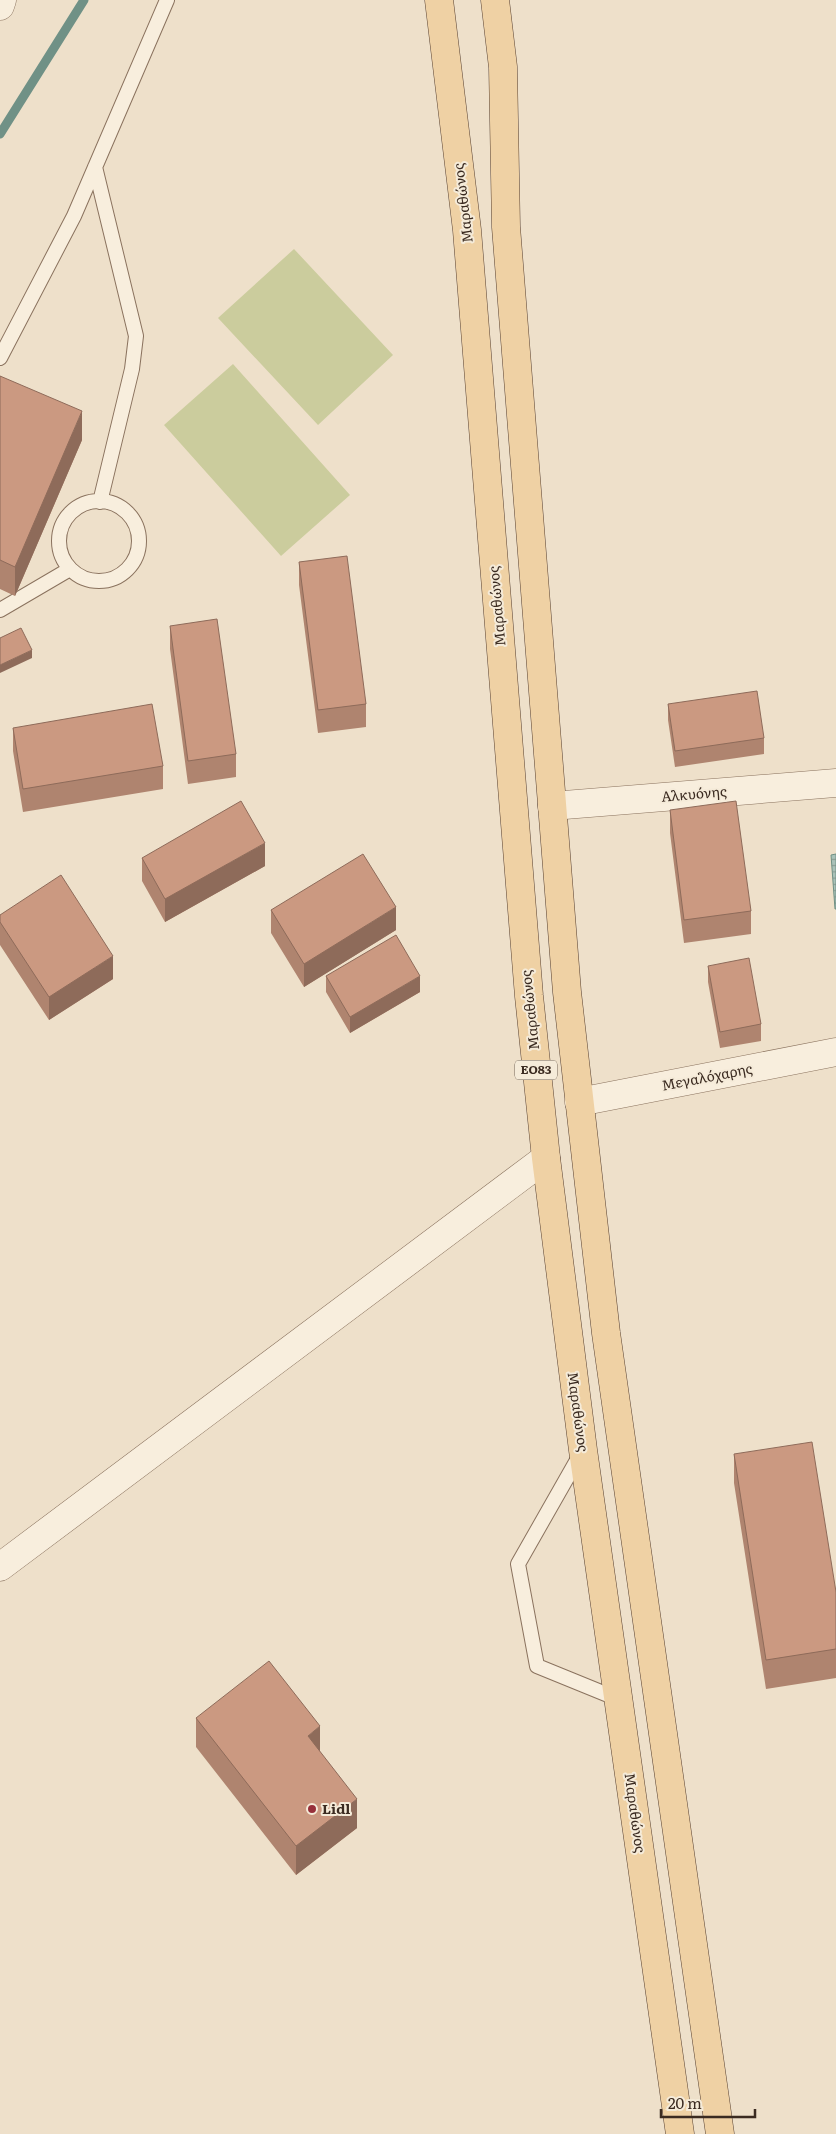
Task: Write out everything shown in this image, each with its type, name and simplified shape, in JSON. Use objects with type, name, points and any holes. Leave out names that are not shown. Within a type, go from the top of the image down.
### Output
[{"type":"main road","name":"Μαραθώνος","points":[[439,0],[467,230],[528,996],[546,1158],[583,1450],[680,2134]]},
{"type":"main road","name":"ΕΟ83","points":[[495,0],[503,67],[506,228],[552,806],[579,1102],[606,1334],[720,2134]]},
{"type":"street","points":[[0,6],[2,0]]},
{"type":"street","name":"Αλκυόνης","points":[[552,806],[836,783]]},
{"type":"street","name":"Μεγαλόχαρης","points":[[579,1102],[836,1052]]},
{"type":"street","points":[[0,1567],[546,1158]]},
{"type":"lane","points":[[0,358],[74,216],[167,0]]},
{"type":"lane","points":[[95,167],[136,336],[132,369],[100,502]]},
{"type":"lane","points":[[100,502],[112,504],[124,510],[133,520],[138,532],[139,545],[135,558],[128,568],[118,576],[105,581],[92,581],[80,577],[62,557],[59,545],[60,531],[66,519],[75,510],[86,503],[100,502]]},
{"type":"lane","points":[[0,610],[70,568]]},
{"type":"lane","points":[[583,1450],[518,1564],[537,1666],[618,1699]]},
{"type":"green space","points":[[294,249],[393,355],[318,425],[218,318]]},
{"type":"green space","points":[[233,364],[350,495],[281,556],[164,425]]},
{"type":"shaded area","points":[[836,854],[836,909],[835,909],[831,855]]},
{"type":"building","points":[[0,376],[82,411],[15,567],[0,560]]},
{"type":"building","points":[[347,556],[366,704],[318,710],[299,562]]},
{"type":"building","points":[[217,619],[236,754],[188,761],[170,626]]},
{"type":"building","points":[[21,628],[32,650],[0,665],[0,638]]},
{"type":"building","points":[[757,691],[764,738],[675,751],[668,704]]},
{"type":"building","points":[[152,704],[163,766],[23,789],[13,728]]},
{"type":"building","points":[[241,801],[265,843],[165,899],[142,858]]},
{"type":"building","points":[[736,801],[751,911],[684,920],[670,810]]},
{"type":"building","points":[[363,854],[396,907],[304,964],[271,910]]},
{"type":"building","points":[[61,875],[113,956],[49,997],[0,922],[0,915]]},
{"type":"building","points":[[396,935],[420,976],[350,1017],[326,976]]},
{"type":"building","points":[[749,958],[761,1024],[720,1032],[708,966]]},
{"type":"building","points":[[812,1442],[836,1592],[836,1649],[766,1660],[734,1454]]},
{"type":"building","points":[[269,1661],[320,1726],[308,1736],[357,1799],[296,1846],[196,1718]]},
{"type":"waterway","points":[[0,134],[84,0]]},
{"type":"place","name":"Lidl","points":[[312,1809]]}]
